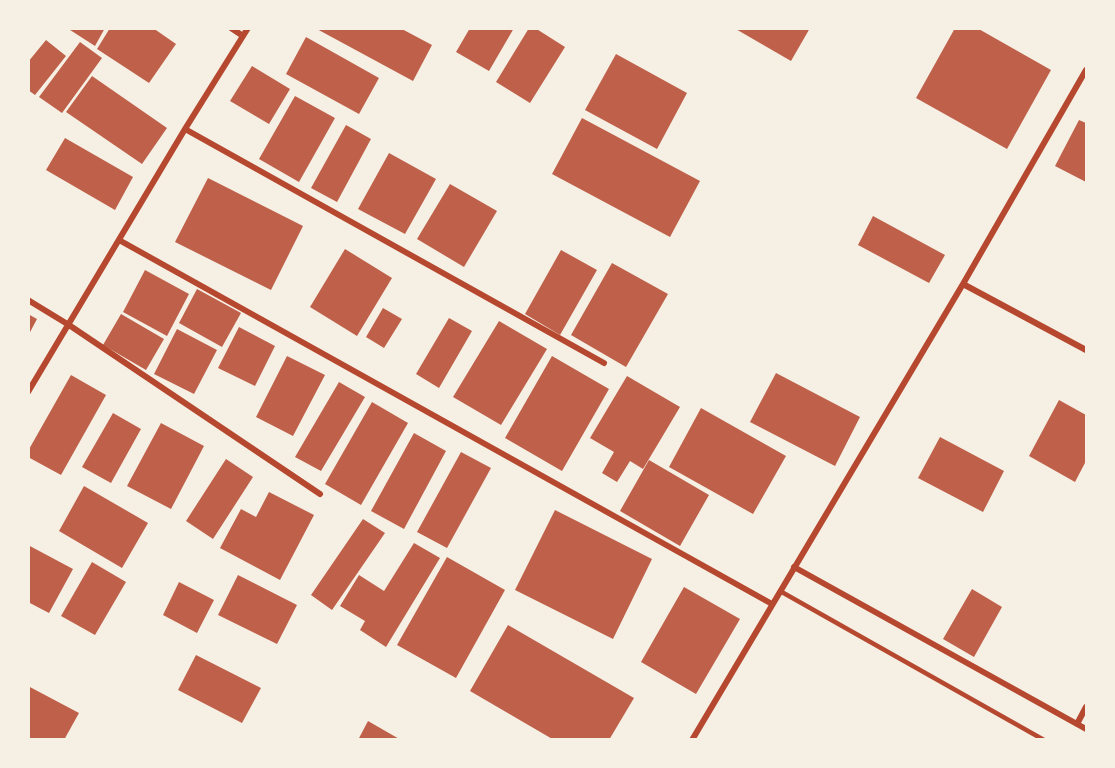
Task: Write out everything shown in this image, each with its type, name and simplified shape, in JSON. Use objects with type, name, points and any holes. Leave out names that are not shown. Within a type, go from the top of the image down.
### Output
[{"type":"street","points":[[231,28],[243,36]]},
{"type":"street","points":[[28,392],[248,28]]},
{"type":"street","points":[[692,740],[963,284],[1086,70]]},
{"type":"street","points":[[185,129],[604,363]]},
{"type":"street","points":[[118,240],[772,604]]},
{"type":"street","points":[[963,284],[1086,350]]},
{"type":"street","points":[[28,300],[69,325],[320,494]]},
{"type":"street","points":[[794,567],[1086,729]]},
{"type":"street","points":[[1077,724],[1086,707]]},
{"type":"lane","points":[[780,591],[1044,740]]},
{"type":"building","points":[[67,28],[105,28],[95,46]]},
{"type":"building","points":[[110,28],[153,28],[176,44],[149,83],[97,49]]},
{"type":"building","points":[[315,28],[400,28],[432,45],[413,81]]},
{"type":"building","points":[[470,28],[514,28],[489,71],[456,52]]},
{"type":"building","points":[[529,28],[535,28],[565,47],[530,103],[496,82]]},
{"type":"building","points":[[734,28],[810,28],[791,61]]},
{"type":"building","points":[[955,28],[977,28],[1051,70],[1007,149],[916,98]]},
{"type":"building","points":[[306,37],[379,78],[359,114],[286,74]]},
{"type":"building","points":[[46,40],[66,56],[35,95],[28,90],[28,62]]},
{"type":"building","points":[[80,42],[102,58],[62,113],[39,97]]},
{"type":"building","points":[[616,54],[687,93],[657,149],[585,110]]},
{"type":"building","points":[[252,66],[290,89],[269,124],[230,101]]},
{"type":"building","points":[[92,76],[167,128],[142,164],[66,112]]},
{"type":"building","points":[[295,96],[335,118],[299,182],[259,159]]},
{"type":"building","points":[[582,118],[700,181],[670,237],[552,174]]},
{"type":"building","points":[[1079,120],[1086,123],[1086,182],[1055,166]]},
{"type":"building","points":[[346,125],[371,139],[337,202],[311,188]]},
{"type":"building","points":[[65,138],[133,177],[115,210],[46,170]]},
{"type":"building","points":[[389,153],[436,179],[405,234],[358,209]]},
{"type":"building","points":[[208,178],[303,226],[271,290],[175,242]]},
{"type":"building","points":[[450,184],[497,211],[464,267],[417,239]]},
{"type":"building","points":[[873,216],[945,255],[929,283],[858,245]]},
{"type":"building","points":[[345,249],[392,278],[357,336],[310,307]]},
{"type":"building","points":[[561,250],[597,270],[560,335],[525,314]]},
{"type":"building","points":[[612,263],[668,294],[626,367],[571,335]]},
{"type":"building","points":[[145,270],[189,294],[167,336],[123,312]]},
{"type":"building","points":[[197,289],[241,313],[222,347],[179,323]]},
{"type":"building","points":[[383,308],[402,319],[384,348],[366,337]]},
{"type":"building","points":[[28,314],[37,319],[28,336]]},
{"type":"building","points":[[121,314],[164,339],[146,370],[103,345]]},
{"type":"building","points":[[449,318],[472,331],[439,388],[416,374]]},
{"type":"building","points":[[499,321],[547,349],[501,425],[453,397]]},
{"type":"building","points":[[239,327],[275,346],[255,386],[218,368]]},
{"type":"building","points":[[177,329],[217,350],[194,394],[154,374]]},
{"type":"building","points":[[287,356],[325,375],[293,436],[256,417]]},
{"type":"building","points":[[552,356],[609,389],[562,471],[505,438]]},
{"type":"building","points":[[776,373],[860,417],[835,466],[750,422]]},
{"type":"building","points":[[71,375],[106,395],[61,475],[28,457],[28,451]]},
{"type":"building","points":[[627,376],[680,407],[643,469],[630,461],[617,482],[602,473],[614,452],[590,438]]},
{"type":"building","points":[[339,382],[365,397],[321,471],[295,457]]},
{"type":"building","points":[[1059,400],[1086,415],[1086,461],[1075,482],[1029,456]]},
{"type":"building","points":[[372,402],[408,423],[361,505],[325,484]]},
{"type":"building","points":[[701,408],[786,456],[753,514],[669,467]]},
{"type":"building","points":[[113,413],[141,429],[111,483],[82,467]]},
{"type":"building","points":[[161,423],[204,446],[171,509],[127,486]]},
{"type":"building","points":[[414,433],[446,451],[404,529],[371,511]]},
{"type":"building","points":[[940,437],[1004,471],[983,512],[918,478]]},
{"type":"building","points":[[461,452],[491,468],[447,548],[417,532]]},
{"type":"building","points":[[226,459],[253,477],[213,539],[186,521]]},
{"type":"building","points":[[649,460],[709,495],[680,546],[620,511]]},
{"type":"building","points":[[84,486],[148,523],[122,568],[59,531]]},
{"type":"building","points":[[269,492],[314,515],[280,580],[220,548],[241,509],[256,517]]},
{"type":"building","points":[[555,510],[652,559],[613,639],[515,590]]},
{"type":"building","points":[[363,519],[385,533],[332,610],[311,595]]},
{"type":"building","points":[[414,543],[440,558],[386,647],[360,630],[365,621],[340,606],[359,575],[384,591]]},
{"type":"building","points":[[28,545],[73,569],[49,613],[28,602]]},
{"type":"building","points":[[447,557],[505,590],[456,678],[397,645]]},
{"type":"building","points":[[92,562],[126,582],[95,635],[61,616]]},
{"type":"building","points":[[238,575],[297,605],[277,644],[218,615]]},
{"type":"building","points":[[179,582],[214,600],[197,633],[163,615]]},
{"type":"building","points":[[684,587],[740,619],[696,694],[641,662]]},
{"type":"building","points":[[972,589],[1002,607],[974,657],[943,639]]},
{"type":"building","points":[[508,625],[634,698],[609,740],[554,740],[470,691]]},
{"type":"building","points":[[196,655],[261,688],[242,723],[178,690]]},
{"type":"building","points":[[28,686],[79,713],[64,740],[28,740]]},
{"type":"building","points":[[368,721],[401,740],[358,740]]}]
